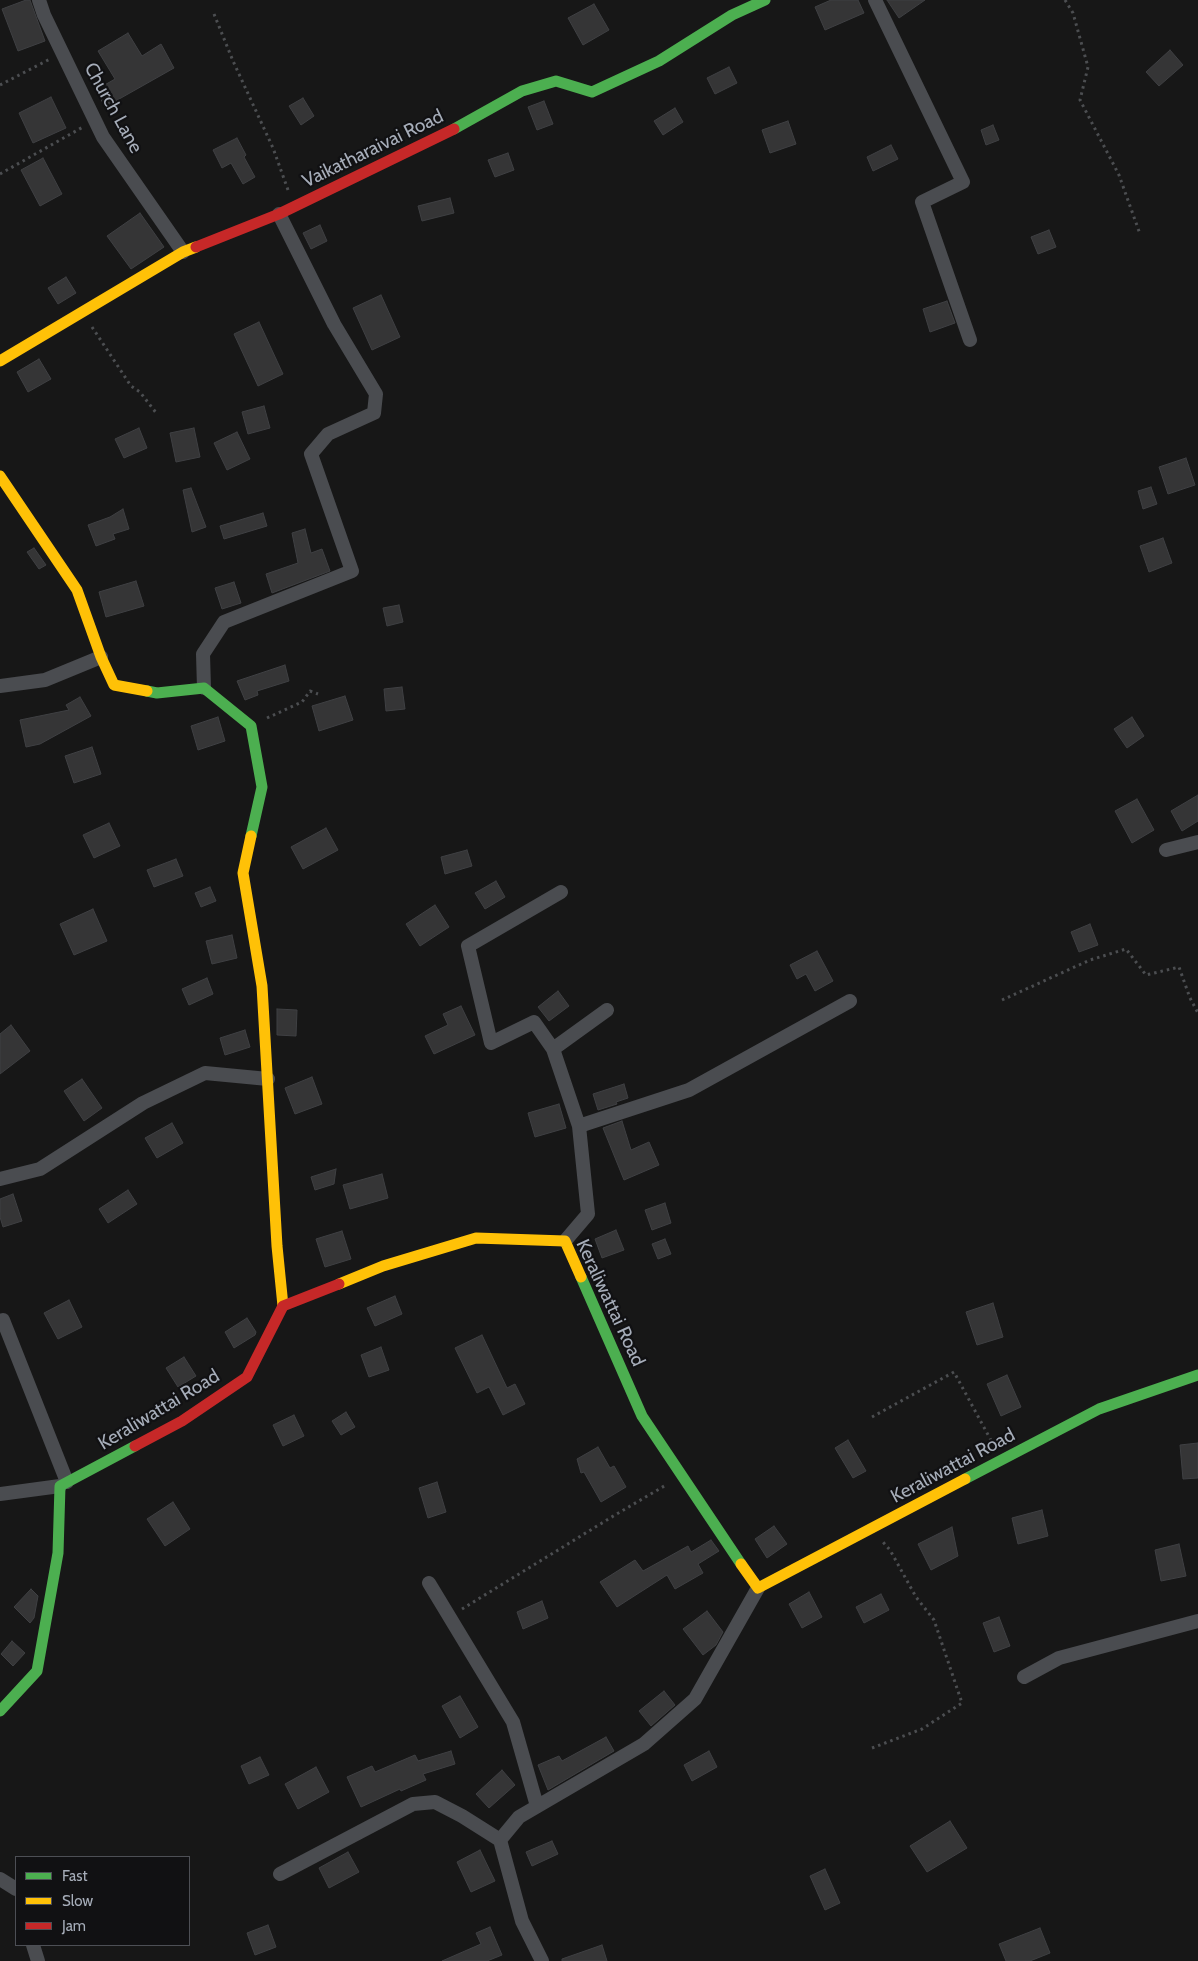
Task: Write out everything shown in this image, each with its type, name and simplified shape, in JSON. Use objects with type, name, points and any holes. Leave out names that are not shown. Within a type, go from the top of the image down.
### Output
[{"type":"street","name":"Church Lane","points":[[38,0],[103,137],[183,252]]},
{"type":"street","name":"Vaikatharaivai Road","points":[[0,361],[183,252],[293,208],[442,136],[522,91],[556,81],[592,92],[660,61],[732,15],[765,0]]},
{"type":"street","points":[[875,0],[963,182],[922,202],[970,340]]},
{"type":"street","points":[[204,688],[203,654],[224,622],[352,571],[311,454],[328,434],[374,413],[376,394],[334,324],[279,214]]},
{"type":"street","points":[[0,476],[77,590],[101,657],[114,685],[157,693],[204,688],[251,726],[262,787],[243,873],[262,986],[277,1246],[283,1306]]},
{"type":"street","points":[[0,686],[45,680],[101,657]]},
{"type":"street","points":[[1166,850],[1198,842]]},
{"type":"street","points":[[561,892],[468,946],[490,1043],[534,1022],[552,1049],[579,1126],[588,1214],[566,1241]]},
{"type":"street","points":[[579,1126],[690,1090],[850,1001]]},
{"type":"street","points":[[552,1049],[607,1010]]},
{"type":"street","points":[[0,1179],[40,1169],[143,1103],[205,1073],[268,1079]]},
{"type":"street","name":"Keraliwattai Road","points":[[64,1484],[182,1421],[247,1377],[283,1306],[383,1266],[476,1238],[566,1241],[642,1416],[758,1588],[1099,1409],[1198,1375]]},
{"type":"street","points":[[0,1711],[37,1671],[58,1553],[64,1484],[2,1320]]},
{"type":"street","points":[[0,1494],[64,1484]]},
{"type":"street","points":[[429,1583],[513,1722],[537,1806]]},
{"type":"street","points":[[500,1840],[519,1817],[644,1744],[695,1699],[758,1588]]},
{"type":"street","points":[[1024,1677],[1058,1658],[1198,1621]]},
{"type":"street","points":[[280,1874],[413,1804],[436,1802],[500,1840],[522,1921],[542,1961]]},
{"type":"street","points":[[0,1879],[15,1889]]},
{"type":"street","points":[[33,1946],[38,1961]]},
{"type":"path","points":[[1065,0],[1073,13],[1088,67],[1080,100],[1119,175],[1140,234]]},
{"type":"path","points":[[214,14],[233,61],[273,148],[293,208]]},
{"type":"path","points":[[0,85],[62,52]]},
{"type":"path","points":[[0,174],[95,121]]},
{"type":"path","points":[[82,312],[131,386],[140,392],[157,414]]},
{"type":"path","points":[[251,726],[302,702],[310,691],[318,694]]},
{"type":"path","points":[[1002,1000],[1090,960],[1126,949],[1146,975],[1179,967],[1190,998],[1198,1013]]},
{"type":"path","points":[[872,1417],[954,1372],[1002,1460]]},
{"type":"path","points":[[450,1617],[614,1514],[682,1476]]},
{"type":"path","points":[[872,1528],[890,1550],[916,1597],[934,1620],[962,1703],[922,1728],[872,1748]]},
{"type":"building","points":[[30,0],[45,41],[18,51],[2,9]]},
{"type":"building","points":[[831,0],[858,0],[864,13],[825,30],[815,7]]},
{"type":"building","points":[[887,0],[925,0],[899,18]]},
{"type":"building","points":[[594,4],[609,30],[583,45],[568,18]]},
{"type":"building","points":[[128,33],[142,56],[161,44],[174,68],[105,107],[96,90],[115,79],[98,51]]},
{"type":"building","points":[[1170,50],[1183,65],[1159,86],[1146,72]]},
{"type":"building","points":[[729,67],[737,83],[715,94],[707,78]]},
{"type":"building","points":[[51,97],[66,128],[33,143],[19,113]]},
{"type":"building","points":[[303,98],[314,116],[301,125],[289,106]]},
{"type":"building","points":[[544,101],[553,124],[537,130],[528,107]]},
{"type":"building","points":[[675,108],[683,122],[663,135],[654,121]]},
{"type":"building","points":[[788,121],[796,144],[770,153],[762,130]]},
{"type":"building","points":[[993,125],[999,140],[986,145],[981,130]]},
{"type":"building","points":[[237,138],[246,155],[244,157],[255,177],[243,184],[231,163],[222,168],[213,150]]},
{"type":"building","points":[[891,145],[898,159],[873,171],[867,157]]},
{"type":"building","points":[[508,153],[514,170],[495,177],[488,160]]},
{"type":"building","points":[[43,158],[62,194],[40,206],[21,170]]},
{"type":"building","points":[[450,198],[454,213],[422,221],[418,206]]},
{"type":"building","points":[[140,213],[164,247],[131,269],[107,236]]},
{"type":"building","points":[[320,225],[327,241],[311,249],[303,233]]},
{"type":"building","points":[[1049,230],[1056,247],[1038,254],[1031,237]]},
{"type":"building","points":[[66,277],[76,293],[58,304],[48,288]]},
{"type":"building","points":[[381,295],[400,337],[372,350],[353,308]]},
{"type":"building","points":[[947,301],[955,323],[930,332],[923,309]]},
{"type":"building","points":[[259,322],[283,374],[258,386],[234,334]]},
{"type":"building","points":[[39,359],[51,379],[28,392],[17,372]]},
{"type":"building","points":[[264,406],[270,428],[248,434],[242,412]]},
{"type":"building","points":[[139,428],[147,448],[124,458],[115,439]]},
{"type":"building","points":[[194,428],[200,457],[176,462],[170,433]]},
{"type":"building","points":[[237,432],[250,459],[227,470],[214,443]]},
{"type":"building","points":[[1186,458],[1195,485],[1168,494],[1159,467]]},
{"type":"building","points":[[1151,487],[1157,504],[1143,509],[1138,491]]},
{"type":"building","points":[[191,488],[206,527],[192,532],[183,490]]},
{"type":"building","points":[[123,509],[129,529],[113,534],[115,539],[96,546],[88,525],[110,517]]},
{"type":"building","points":[[263,513],[267,526],[224,539],[220,526]]},
{"type":"building","points":[[305,529],[311,553],[322,549],[330,571],[272,593],[266,574],[298,563],[292,533]]},
{"type":"building","points":[[1163,538],[1172,563],[1149,572],[1140,546]]},
{"type":"building","points":[[34,548],[46,565],[39,569],[27,552]]},
{"type":"building","points":[[136,581],[144,606],[106,617],[99,592]]},
{"type":"building","points":[[234,582],[241,603],[222,609],[215,588]]},
{"type":"building","points":[[399,605],[403,622],[387,626],[383,608]]},
{"type":"building","points":[[285,665],[289,681],[257,691],[258,695],[245,700],[237,681]]},
{"type":"building","points":[[402,687],[405,709],[386,711],[384,689]]},
{"type":"building","points":[[345,696],[353,720],[319,731],[312,706]]},
{"type":"building","points":[[80,697],[91,716],[40,744],[26,747],[20,720],[69,710],[66,705]]},
{"type":"building","points":[[218,717],[225,741],[198,750],[191,726]]},
{"type":"building","points":[[1132,717],[1144,736],[1127,748],[1114,729]]},
{"type":"building","points":[[92,747],[101,774],[74,783],[65,756]]},
{"type":"building","points":[[1198,795],[1198,821],[1182,831],[1171,811]]},
{"type":"building","points":[[1137,799],[1154,830],[1132,843],[1115,811]]},
{"type":"building","points":[[109,823],[120,846],[94,858],[83,835]]},
{"type":"building","points":[[326,828],[338,850],[303,869],[291,847]]},
{"type":"building","points":[[467,850],[472,866],[445,874],[441,857]]},
{"type":"building","points":[[176,859],[183,876],[154,887],[147,870]]},
{"type":"building","points":[[496,881],[505,897],[485,909],[475,893]]},
{"type":"building","points":[[210,887],[216,901],[201,907],[195,893]]},
{"type":"building","points":[[435,905],[449,927],[420,946],[406,924]]},
{"type":"building","points":[[93,909],[107,941],[74,955],[60,924]]},
{"type":"building","points":[[1090,924],[1098,945],[1079,952],[1071,932]]},
{"type":"building","points":[[232,935],[237,958],[212,964],[206,941]]},
{"type":"building","points":[[817,951],[833,981],[815,991],[806,974],[797,979],[790,965]]},
{"type":"building","points":[[207,978],[213,994],[189,1005],[182,989]]},
{"type":"building","points":[[558,991],[569,1006],[549,1021],[538,1007]]},
{"type":"building","points":[[461,1006],[475,1035],[434,1054],[425,1036],[448,1025],[443,1014]]},
{"type":"building","points":[[277,1009],[297,1010],[296,1036],[277,1035]]},
{"type":"building","points":[[11,1025],[30,1051],[0,1074],[0,1034]]},
{"type":"building","points":[[245,1030],[250,1047],[225,1055],[220,1038]]},
{"type":"building","points":[[312,1077],[322,1104],[295,1114],[285,1088]]},
{"type":"building","points":[[82,1079],[102,1108],[84,1121],[64,1091]]},
{"type":"building","points":[[624,1084],[628,1098],[598,1110],[593,1094]]},
{"type":"building","points":[[559,1104],[566,1128],[535,1137],[528,1113]]},
{"type":"building","points":[[622,1121],[631,1150],[649,1142],[659,1165],[624,1180],[603,1128]]},
{"type":"building","points":[[172,1123],[183,1143],[157,1158],[145,1138]]},
{"type":"building","points":[[336,1169],[334,1184],[315,1190],[311,1177]]},
{"type":"building","points":[[382,1174],[388,1198],[350,1209],[343,1185]]},
{"type":"building","points":[[128,1190],[137,1204],[108,1223],[99,1209]]},
{"type":"building","points":[[13,1194],[22,1221],[3,1227],[0,1217],[0,1199]]},
{"type":"building","points":[[665,1203],[671,1223],[652,1230],[645,1210]]},
{"type":"building","points":[[616,1230],[624,1250],[602,1258],[595,1239]]},
{"type":"building","points":[[342,1231],[351,1259],[325,1267],[316,1239]]},
{"type":"building","points":[[665,1239],[671,1254],[658,1259],[652,1244]]},
{"type":"building","points":[[395,1296],[402,1314],[375,1326],[367,1308]]},
{"type":"building","points":[[69,1300],[82,1327],[58,1339],[44,1313]]},
{"type":"building","points":[[993,1303],[1003,1337],[977,1345],[966,1312]]},
{"type":"building","points":[[247,1318],[256,1332],[255,1335],[234,1348],[225,1332]]},
{"type":"building","points":[[482,1335],[507,1388],[515,1384],[525,1404],[503,1415],[489,1387],[477,1393],[455,1348]]},
{"type":"building","points":[[381,1347],[389,1370],[369,1377],[361,1355]]},
{"type":"building","points":[[184,1357],[196,1376],[178,1387],[166,1368]]},
{"type":"building","points":[[1007,1375],[1021,1407],[1001,1416],[987,1384]]},
{"type":"building","points":[[346,1412],[355,1427],[341,1435],[332,1421]]},
{"type":"building","points":[[294,1415],[304,1436],[283,1446],[273,1425]]},
{"type":"building","points":[[848,1440],[866,1471],[853,1478],[835,1448]]},
{"type":"building","points":[[1198,1443],[1198,1478],[1183,1479],[1180,1445]]},
{"type":"building","points":[[598,1447],[610,1468],[614,1466],[626,1487],[601,1502],[584,1472],[581,1473],[577,1459]]},
{"type":"building","points":[[437,1482],[446,1512],[428,1518],[419,1488]]},
{"type":"building","points":[[173,1502],[190,1529],[165,1546],[147,1519]]},
{"type":"building","points":[[1042,1510],[1048,1536],[1018,1544],[1012,1518]]},
{"type":"building","points":[[774,1526],[787,1544],[767,1558],[755,1539]]},
{"type":"building","points":[[952,1527],[958,1556],[931,1570],[918,1544]]},
{"type":"building","points":[[711,1540],[719,1551],[698,1564],[703,1573],[675,1589],[667,1575],[617,1607],[600,1582],[635,1560],[643,1571],[688,1546],[691,1552]]},
{"type":"building","points":[[1179,1544],[1186,1576],[1161,1581],[1155,1550]]},
{"type":"building","points":[[31,1589],[38,1596],[34,1618],[30,1623],[14,1607]]},
{"type":"building","points":[[809,1592],[822,1617],[802,1628],[789,1604]]},
{"type":"building","points":[[881,1594],[889,1610],[864,1623],[856,1607]]},
{"type":"building","points":[[542,1601],[548,1618],[523,1629],[517,1612]]},
{"type":"building","points":[[707,1611],[723,1632],[716,1645],[703,1655],[683,1629]]},
{"type":"building","points":[[999,1617],[1010,1646],[994,1652],[983,1623]]},
{"type":"building","points":[[12,1641],[25,1653],[13,1666],[1,1654]]},
{"type":"building","points":[[664,1691],[675,1705],[651,1726],[639,1711]]},
{"type":"building","points":[[460,1696],[478,1727],[460,1738],[442,1706]]},
{"type":"building","points":[[606,1737],[614,1751],[548,1790],[538,1765],[559,1756],[562,1761]]},
{"type":"building","points":[[451,1751],[455,1764],[423,1774],[426,1780],[401,1791],[400,1789],[361,1807],[347,1777],[372,1766],[375,1772],[415,1755],[418,1761]]},
{"type":"building","points":[[709,1751],[717,1767],[692,1781],[684,1765]]},
{"type":"building","points":[[260,1757],[269,1775],[249,1784],[241,1766]]},
{"type":"building","points":[[316,1767],[329,1792],[298,1809],[285,1784]]},
{"type":"building","points":[[502,1770],[515,1785],[489,1808],[476,1794]]},
{"type":"building","points":[[950,1821],[967,1848],[927,1872],[910,1846]]},
{"type":"building","points":[[552,1841],[558,1854],[532,1866],[526,1852]]},
{"type":"building","points":[[480,1850],[495,1881],[471,1892],[457,1862]]},
{"type":"building","points":[[348,1852],[359,1872],[329,1888],[319,1868]]},
{"type":"building","points":[[825,1869],[840,1903],[825,1910],[810,1876]]},
{"type":"building","points":[[268,1925],[276,1947],[255,1955],[247,1933]]},
{"type":"building","points":[[490,1927],[502,1955],[487,1961],[442,1961],[481,1944],[476,1933]]},
{"type":"building","points":[[1040,1928],[1050,1953],[1030,1961],[1006,1961],[999,1944]]},
{"type":"building","points":[[602,1945],[607,1961],[562,1961],[562,1959]]},
{"type":"traffic: fast","points":[[454,129],[522,91],[556,81],[592,92],[659,61],[732,15],[765,0]]},
{"type":"traffic: fast","points":[[147,691],[157,693],[204,688],[251,726],[262,787],[251,836]]},
{"type":"traffic: fast","points":[[581,1277],[642,1416],[741,1564]]},
{"type":"traffic: fast","points":[[965,1479],[1099,1409],[1198,1375]]},
{"type":"traffic: fast","points":[[0,1711],[37,1671],[58,1553],[60,1486],[135,1446]]},
{"type":"traffic: slow","points":[[0,361],[183,252],[196,247]]},
{"type":"traffic: slow","points":[[0,476],[77,590],[101,657],[114,685],[147,691]]},
{"type":"traffic: slow","points":[[251,836],[243,873],[262,986],[277,1246],[283,1306]]},
{"type":"traffic: slow","points":[[339,1284],[383,1266],[476,1238],[565,1241],[581,1277]]},
{"type":"traffic: slow","points":[[741,1564],[758,1588],[965,1479]]},
{"type":"traffic: jam","points":[[196,247],[279,214],[454,129]]},
{"type":"traffic: jam","points":[[135,1446],[182,1421],[247,1377],[283,1306],[339,1284]]}]
